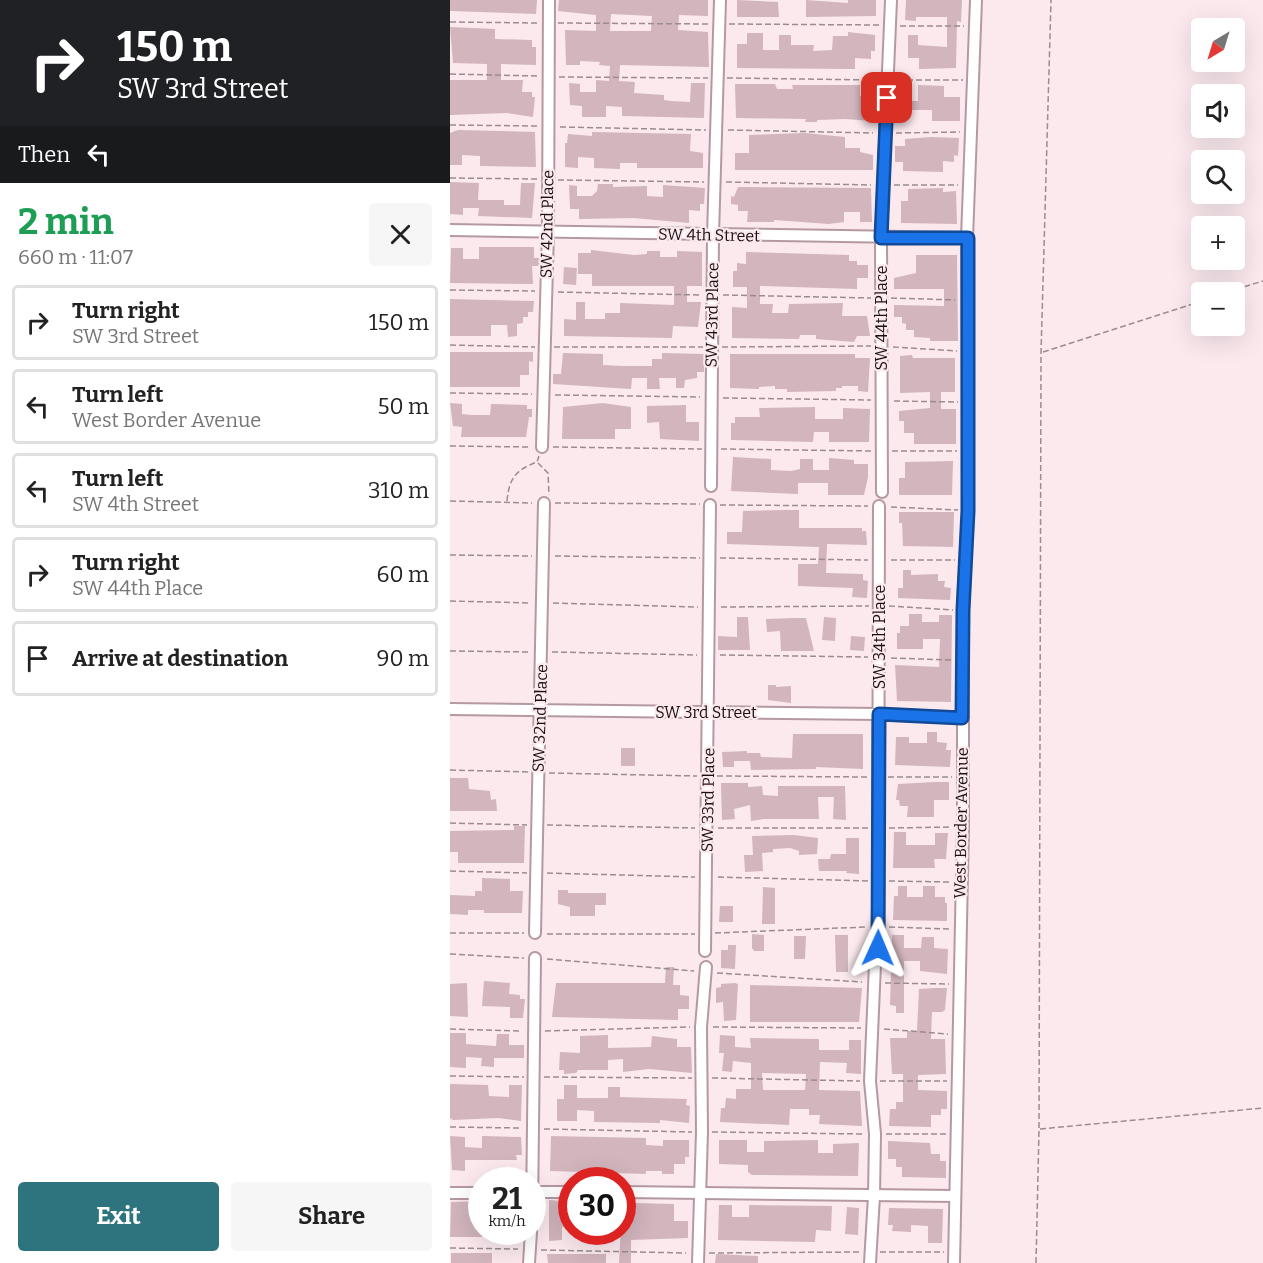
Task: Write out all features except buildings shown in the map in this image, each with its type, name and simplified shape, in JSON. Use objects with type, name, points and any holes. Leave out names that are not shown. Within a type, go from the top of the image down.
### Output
[{"type":"street","name":"SW 42nd Place","points":[[542,447],[548,231],[549,0]]},
{"type":"street","name":"SW 43rd Place","points":[[711,486],[713,235],[720,0]]},
{"type":"street","name":"SW 44th Place","points":[[882,492],[881,238],[891,0]]},
{"type":"street","name":"West Border Avenue","points":[[954,1263],[963,826],[963,610],[968,511],[968,238],[976,0]]},
{"type":"street","name":"SW 4th Street","points":[[450,230],[968,238]]},
{"type":"street","name":"SW 32nd Place","points":[[535,933],[544,503]]},
{"type":"street","name":"SW 33rd Place","points":[[705,951],[710,504]]},
{"type":"street","name":"SW 34th Place","points":[[878,948],[879,506]]},
{"type":"street","name":"SW 3rd Street","points":[[450,709],[879,714],[962,718]]},
{"type":"street","points":[[533,1167],[536,958]]},
{"type":"street","points":[[870,1263],[875,1134],[870,1082],[875,964]]},
{"type":"street","points":[[698,1263],[702,1027],[706,967]]},
{"type":"street","points":[[636,1192],[954,1196]]},
{"type":"street","points":[[450,1193],[468,1193]]},
{"type":"street","points":[[529,1263],[530,1245]]},
{"type":"path","points":[[1036,1263],[1040,1130],[1041,352],[1050,0]]},
{"type":"path","points":[[1245,286],[1263,281]]},
{"type":"path","points":[[1041,352],[1191,304]]},
{"type":"path","points":[[507,502],[509,481],[515,473],[537,462],[542,447]]},
{"type":"path","points":[[537,462],[548,473],[550,494],[544,503]]},
{"type":"path","points":[[1040,1130],[1263,1108]]},
{"type":"route","points":[[878,948],[879,714],[962,718],[963,610],[968,511],[966,451],[968,238],[881,238],[887,98]]}]
